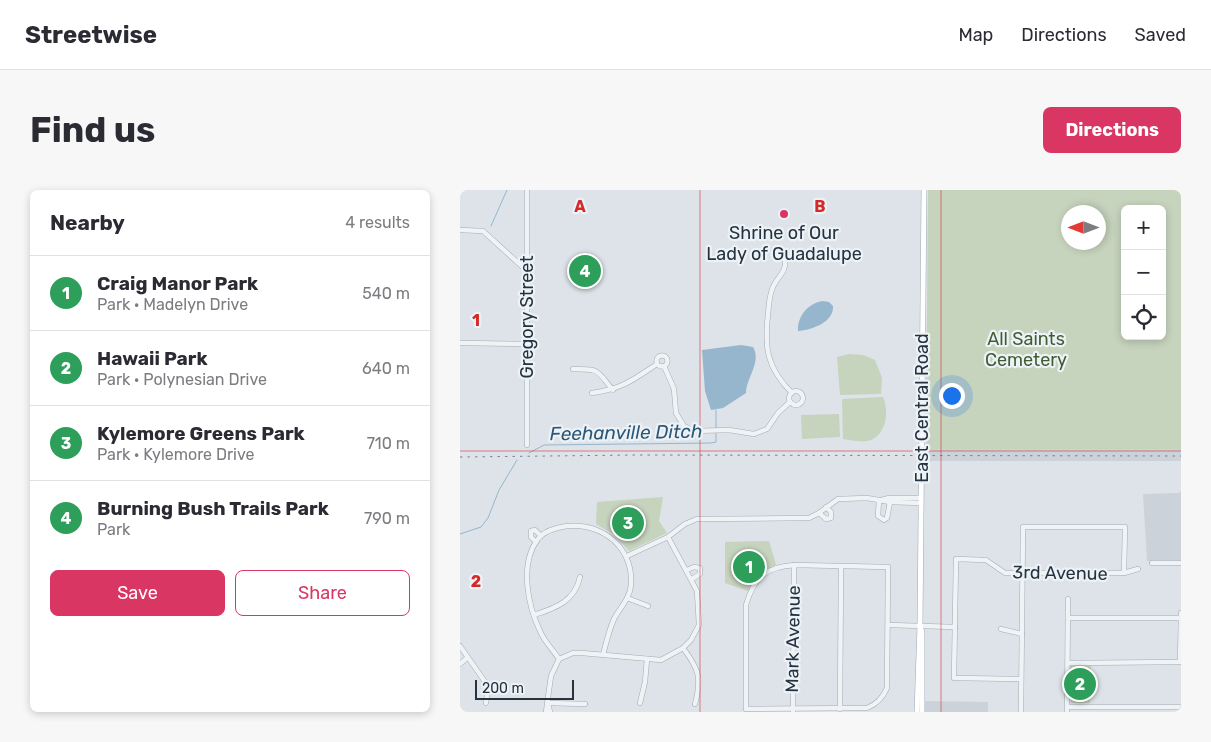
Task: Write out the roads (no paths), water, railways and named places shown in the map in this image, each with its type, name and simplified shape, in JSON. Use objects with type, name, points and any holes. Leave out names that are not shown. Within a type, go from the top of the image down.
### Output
[{"type":"main road","name":"East Central Road","points":[[917,712],[918,633],[920,625],[924,190]]},
{"type":"main road","name":"East Central Road","points":[[920,625],[922,633],[922,712]]},
{"type":"street","name":"Gregory Street","points":[[527,190],[527,445]]},
{"type":"street","points":[[460,230],[483,232],[526,270]]},
{"type":"street","points":[[785,260],[785,269],[775,282],[770,294],[767,348],[773,370],[792,393]]},
{"type":"street","points":[[460,343],[526,344]]},
{"type":"street","points":[[657,364],[657,357],[663,355],[667,360],[664,366]]},
{"type":"street","points":[[657,364],[664,366]]},
{"type":"street","points":[[592,392],[613,390],[629,384],[657,364]]},
{"type":"street","points":[[664,366],[674,389],[676,413],[684,426],[694,431],[729,430],[754,434],[767,429],[778,412],[790,402],[792,393]]},
{"type":"street","points":[[573,368],[592,369],[600,372],[613,390]]},
{"type":"street","points":[[790,402],[796,405],[802,399],[800,393],[792,393]]},
{"type":"street","points":[[879,500],[889,498],[921,501]]},
{"type":"street","points":[[627,556],[668,537],[685,524],[697,519],[808,518],[820,513],[838,499],[890,502],[921,501]]},
{"type":"street","points":[[879,500],[878,516],[884,520],[887,518],[890,502]]},
{"type":"street","points":[[820,513],[826,519],[831,518],[831,512],[826,507]]},
{"type":"street","points":[[560,659],[540,633],[534,615],[528,591],[529,562],[536,542],[541,536],[548,531],[566,526],[583,525],[605,534],[620,546],[627,556],[631,586],[627,598],[610,629],[603,655]]},
{"type":"street","points":[[1021,712],[1023,528],[1125,527],[1124,573]]},
{"type":"street","points":[[536,542],[531,537],[531,531],[535,530],[541,536]]},
{"type":"street","points":[[546,712],[551,676],[560,659],[573,653],[661,660],[683,648],[696,633],[699,625],[699,602],[692,579],[668,537]]},
{"type":"street","name":"3rd Avenue","points":[[955,627],[956,559],[986,560],[1005,573],[1022,574],[1124,573],[1138,569]]},
{"type":"street","points":[[1152,563],[1181,563]]},
{"type":"street","points":[[794,565],[888,567],[889,625],[885,693],[875,705],[867,708],[840,709],[746,709],[746,605],[749,594],[754,584],[766,572],[778,566],[794,565]]},
{"type":"street","name":"Mark Avenue","points":[[792,710],[794,565]]},
{"type":"street","points":[[687,570],[694,567],[700,568],[700,574],[692,579]]},
{"type":"street","points":[[840,709],[841,567]]},
{"type":"street","points":[[534,615],[568,600],[576,591],[580,577]]},
{"type":"street","points":[[627,598],[648,606]]},
{"type":"street","points":[[1068,599],[1068,709],[1181,707]]},
{"type":"street","points":[[1068,663],[1181,662],[1181,613]]},
{"type":"street","points":[[1068,618],[1181,618]]},
{"type":"street","points":[[889,625],[955,627],[954,678],[1021,679]]},
{"type":"street","points":[[1001,629],[1022,634]]},
{"type":"street","points":[[460,646],[488,686],[486,704]]},
{"type":"street","points":[[683,648],[697,667],[699,680],[695,704]]},
{"type":"street","points":[[460,664],[467,658]]},
{"type":"street","points":[[640,703],[647,659]]},
{"type":"street","points":[[548,703],[585,704]]},
{"type":"street","points":[[548,703],[550,712]]},
{"type":"water","points":[[822,301],[829,302],[833,306],[830,317],[815,327],[798,331],[799,320],[804,311]]},
{"type":"water","points":[[741,345],[753,347],[756,358],[746,393],[723,408],[711,410],[705,391],[702,350]]},
{"type":"waterway","points":[[491,226],[507,190]]},
{"type":"waterway","name":"Feehanville Ditch","points":[[716,410],[716,428]]},
{"type":"waterway","name":"Feehanville Ditch","points":[[529,453],[544,445],[711,443],[716,442],[716,433]]},
{"type":"waterway","name":"Feehanville Ditch","points":[[460,534],[481,527],[488,518],[499,490],[517,460]]},
{"type":"railway","points":[[460,457],[636,455],[1181,456]]},
{"type":"place","name":"Shrine of Our Lady of Guadalupe","points":[[784,214]]},
{"type":"place","name":"Burning Bush Trails Park","points":[[585,271]]},
{"type":"place","name":"Kylemore Greens Park","points":[[628,523]]},
{"type":"place","name":"Craig Manor Park","points":[[749,567]]},
{"type":"place","name":"Hawaii Park","points":[[1080,684]]},
{"type":"park label","name":"All Saints Cemetery","points":[[1026,349]]}]
